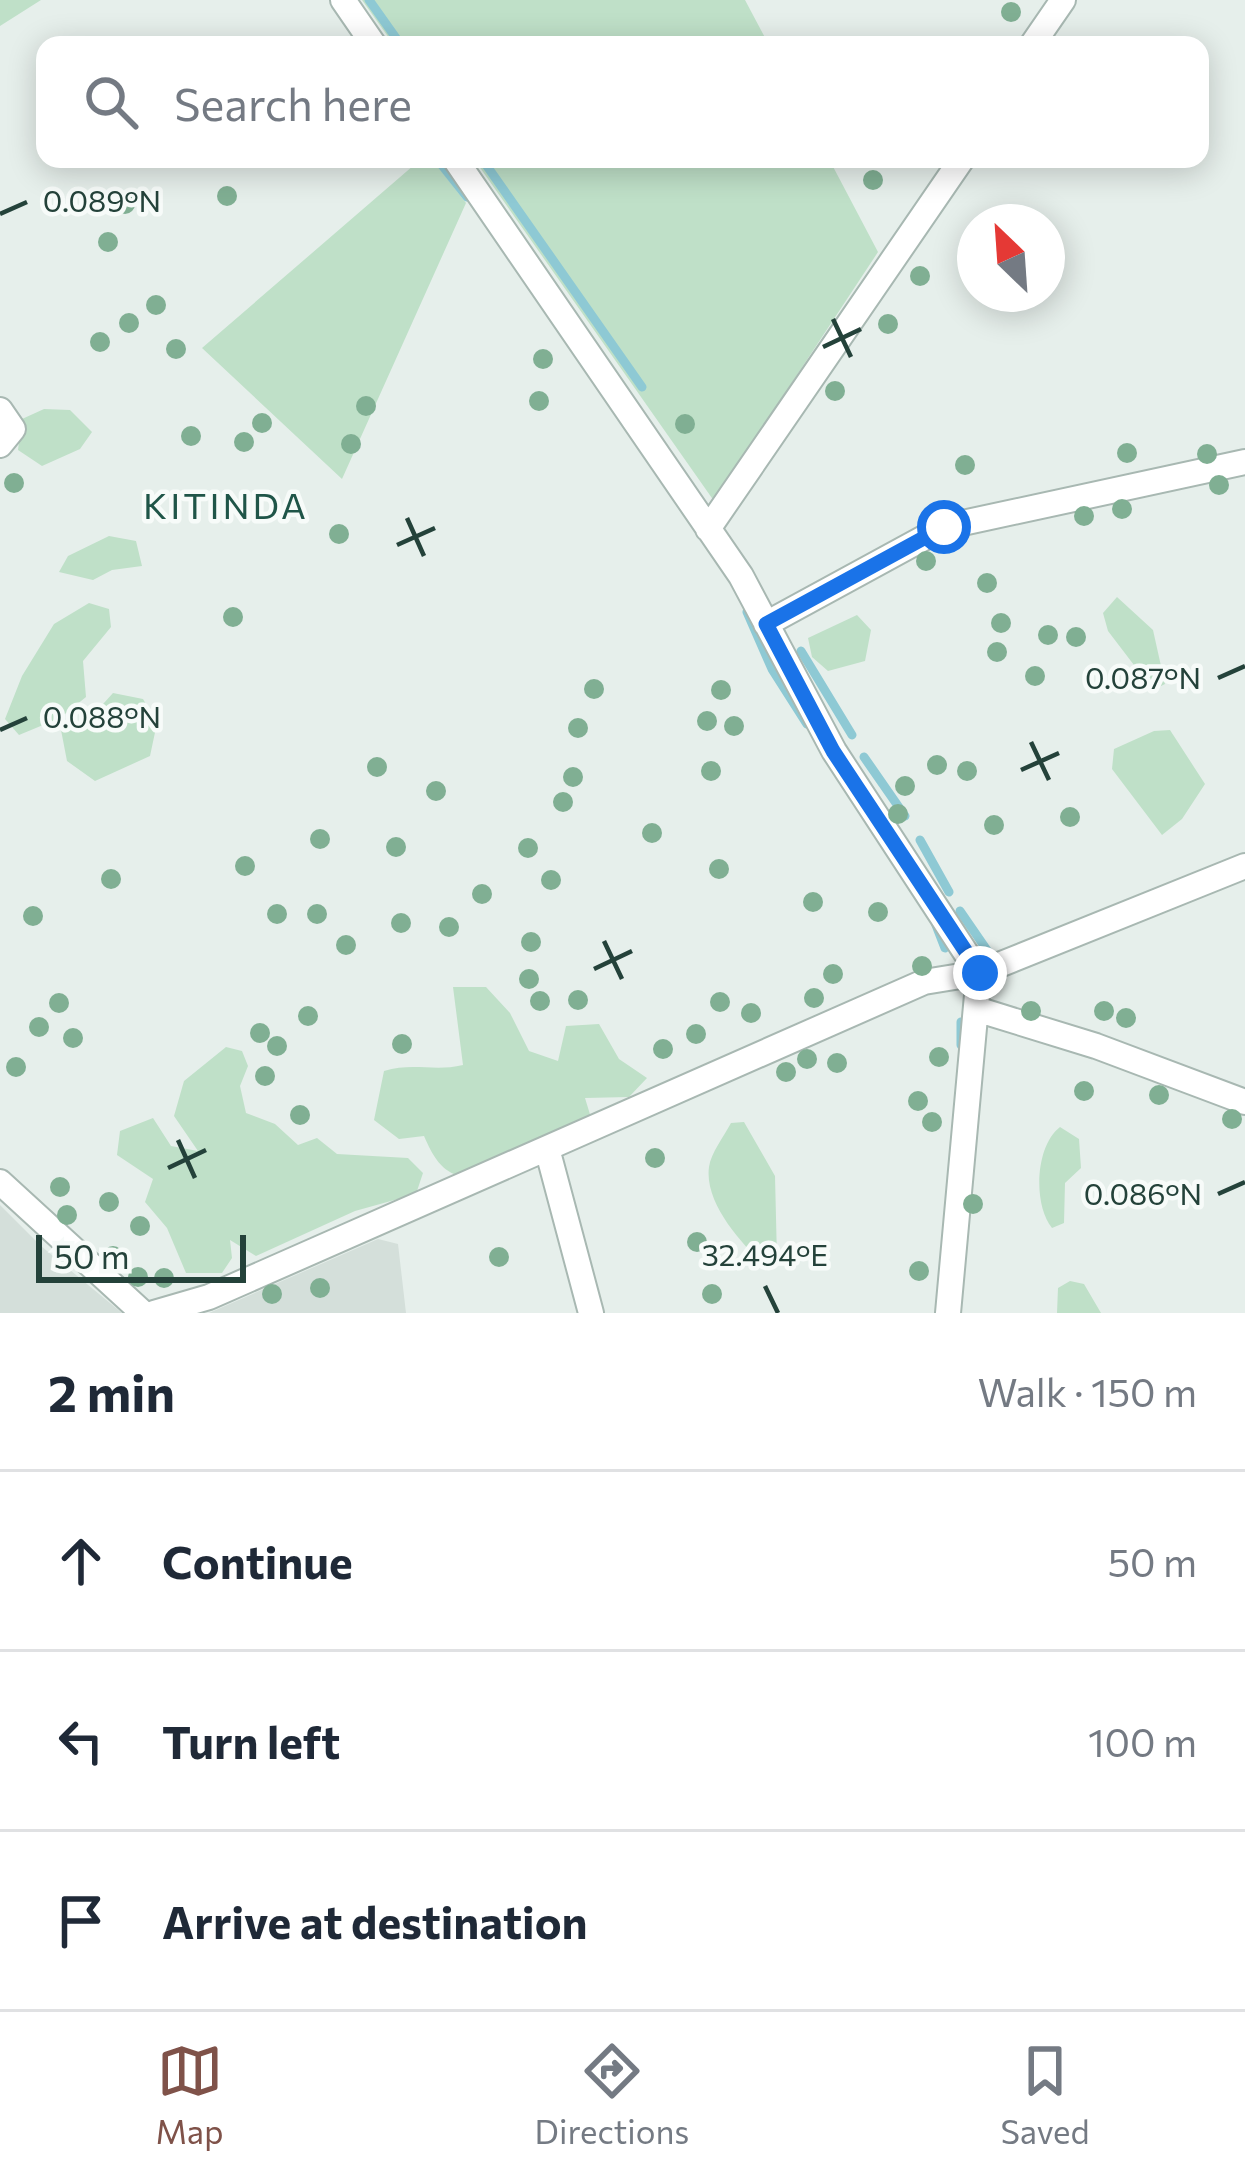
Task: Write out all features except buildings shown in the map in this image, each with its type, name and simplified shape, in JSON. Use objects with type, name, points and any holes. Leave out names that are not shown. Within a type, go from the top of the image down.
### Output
[{"type":"street","points":[[343,0],[368,36]]},
{"type":"street","points":[[1038,36],[1063,0]]},
{"type":"street","points":[[460,168],[708,529],[766,624],[833,751],[980,973],[948,1313]]},
{"type":"street","points":[[708,529],[956,168]]},
{"type":"street","points":[[0,410],[13,429],[0,445]]},
{"type":"street","points":[[766,624],[944,527],[1245,462]]},
{"type":"street","points":[[154,1313],[209,1297],[284,1261],[548,1152],[924,982],[980,973],[1245,866]]},
{"type":"street","points":[[976,1010],[1245,1102]]},
{"type":"street","points":[[548,1152],[591,1313]]},
{"type":"street","points":[[0,1182],[143,1313]]},
{"type":"shaded area","points":[[0,1205],[41,1246],[122,1313],[0,1313]]},
{"type":"shaded area","points":[[378,1239],[398,1244],[406,1313],[209,1313]]},
{"type":"green space","points":[[0,0],[41,0],[0,26]]},
{"type":"green space","points":[[362,0],[745,0],[764,36],[388,36]]},
{"type":"green space","points":[[411,168],[439,168],[466,203],[342,479],[202,348]]},
{"type":"green space","points":[[480,168],[834,168],[878,252],[714,501]]},
{"type":"green space","points":[[44,409],[70,410],[92,432],[80,449],[42,466],[18,450],[22,419]]},
{"type":"green space","points":[[109,536],[136,541],[142,566],[112,570],[93,580],[59,572],[68,556]]},
{"type":"green space","points":[[1117,597],[1153,630],[1165,684],[1153,690],[1108,631],[1103,613]]},
{"type":"green space","points":[[89,603],[109,609],[111,627],[83,661],[86,697],[60,718],[19,735],[5,719],[22,676],[54,624]]},
{"type":"green space","points":[[857,615],[871,630],[865,661],[828,671],[812,657],[808,638]]},
{"type":"green space","points":[[113,693],[143,699],[157,723],[150,756],[95,781],[67,761],[61,730],[94,714]]},
{"type":"green space","points":[[1170,730],[1205,784],[1182,819],[1162,835],[1112,769],[1114,749],[1154,731]]},
{"type":"green space","points":[[453,987],[486,987],[510,1013],[529,1051],[558,1061],[566,1026],[599,1024],[619,1059],[647,1078],[629,1097],[585,1098],[592,1121],[529,1145],[498,1183],[451,1173],[437,1160],[424,1136],[399,1139],[374,1120],[384,1071],[463,1065]]},
{"type":"green space","points":[[226,1047],[242,1051],[248,1066],[240,1086],[246,1113],[275,1124],[298,1145],[317,1138],[337,1154],[408,1158],[423,1173],[416,1194],[355,1211],[256,1256],[230,1240],[232,1258],[222,1273],[186,1273],[167,1228],[145,1202],[153,1179],[117,1155],[120,1131],[153,1118],[171,1146],[198,1151],[174,1116],[184,1081]]},
{"type":"green space","points":[[744,1122],[775,1176],[777,1259],[767,1268],[727,1223],[709,1181],[710,1162],[731,1123]]},
{"type":"green space","points":[[1060,1127],[1079,1139],[1081,1168],[1065,1183],[1064,1223],[1052,1228],[1042,1205],[1041,1161]]},
{"type":"green space","points":[[1070,1281],[1084,1284],[1101,1313],[1057,1313],[1058,1288]]},
{"type":"waterway","points":[[369,0],[395,36]]},
{"type":"waterway","points":[[444,168],[467,197]]},
{"type":"waterway","points":[[488,168],[642,387]]},
{"type":"waterway","points":[[747,612],[772,669],[807,724]]},
{"type":"waterway","points":[[801,651],[852,735]]},
{"type":"waterway","points":[[864,757],[905,816]]},
{"type":"waterway","points":[[920,840],[949,892]]},
{"type":"waterway","points":[[960,911],[991,956]]},
{"type":"waterway","points":[[936,925],[945,948]]},
{"type":"waterway","points":[[961,1022],[961,1045]]},
{"type":"district","name":"KITINDA","points":[[226,504]]},
{"type":"route","points":[[944,527],[766,624],[833,751],[980,973]]}]
